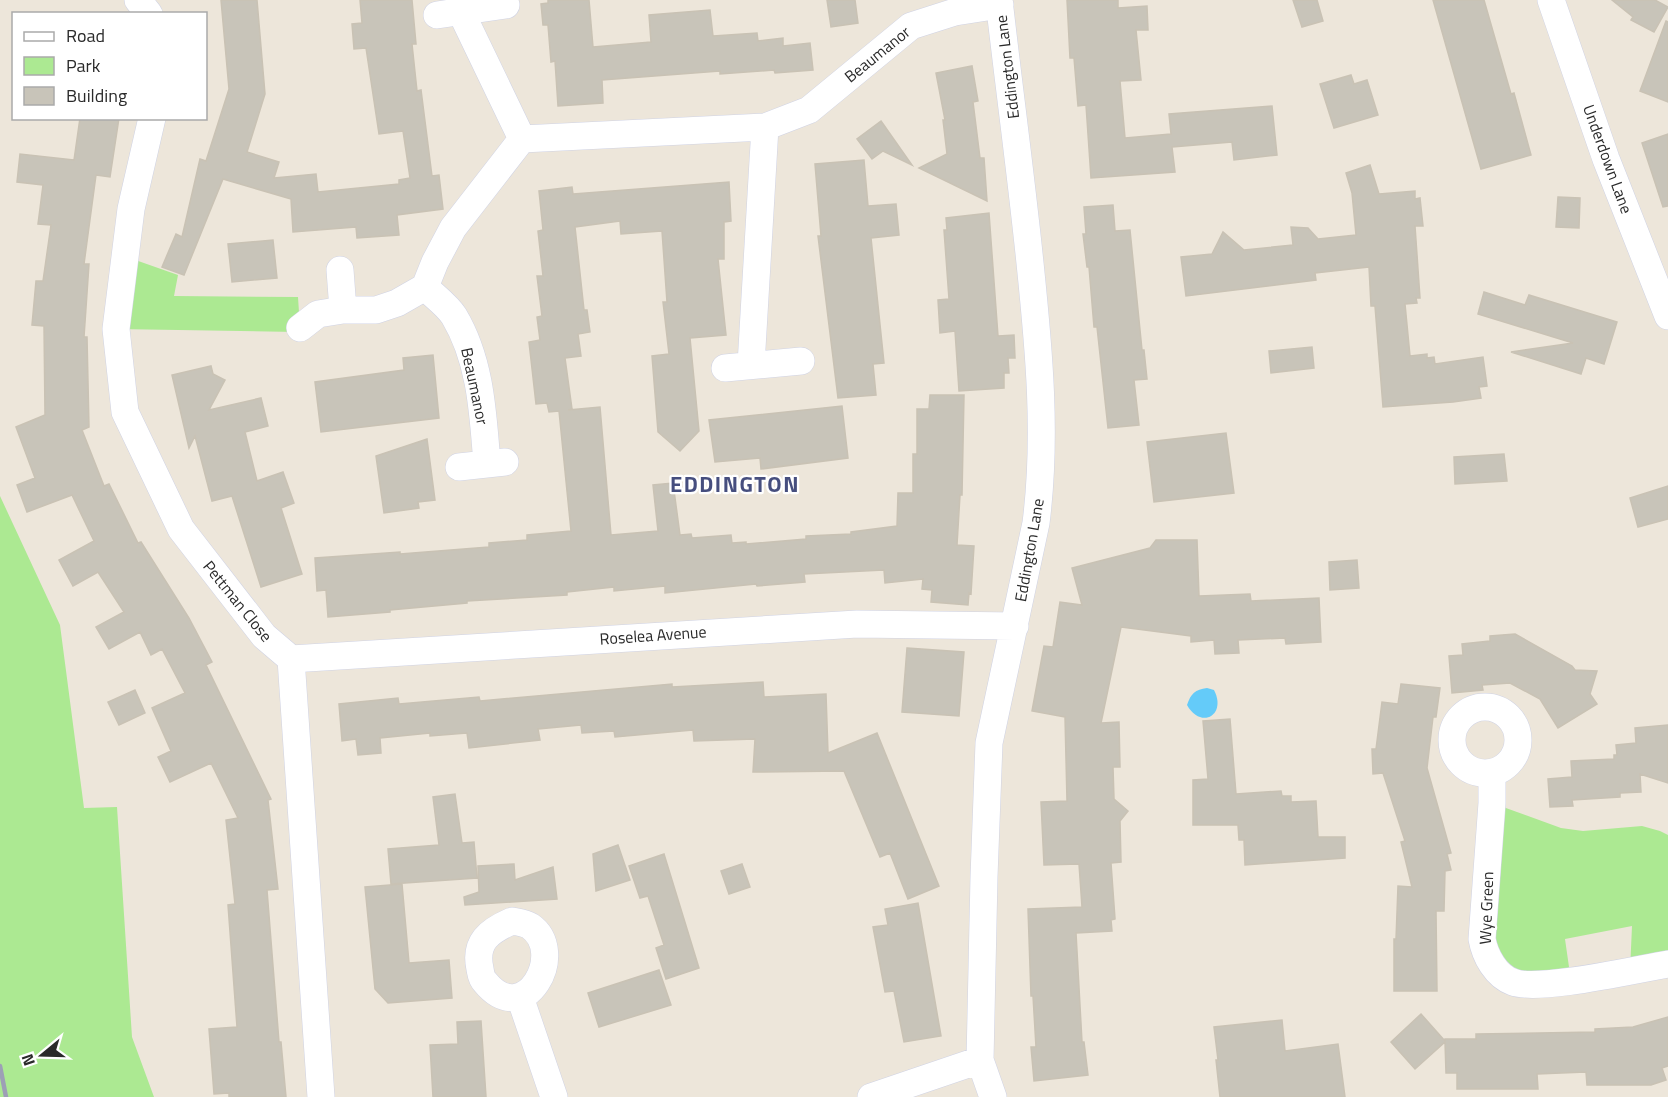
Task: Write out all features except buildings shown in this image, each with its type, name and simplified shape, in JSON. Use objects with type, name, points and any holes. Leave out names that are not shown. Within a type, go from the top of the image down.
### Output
[{"type":"street","points":[[138,0],[147,12]]},
{"type":"street","name":"Underdown Lane","points":[[1551,0],[1606,159],[1668,316]]},
{"type":"street","name":"Beaumanor","points":[[522,139],[765,127],[808,110],[911,26],[955,12],[999,2]]},
{"type":"street","name":"Eddington Lane","points":[[993,1097],[980,1060],[989,744],[1036,523],[1042,435],[1037,333],[999,2]]},
{"type":"street","points":[[300,328],[318,314],[343,310],[376,310],[397,303],[425,287],[453,228],[522,139],[449,14],[506,5]]},
{"type":"street","name":"Pettman Close","points":[[152,120],[131,209],[116,329],[125,412],[181,529],[264,636],[291,659]]},
{"type":"street","points":[[765,127],[738,366],[801,362]]},
{"type":"street","points":[[340,270],[343,310]]},
{"type":"street","name":"Beaumanor","points":[[425,287],[453,314],[471,350],[496,463],[459,467]]},
{"type":"street","name":"Roselea Avenue","points":[[291,659],[857,624],[1015,626]]},
{"type":"street","points":[[291,659],[321,1097]]},
{"type":"street","name":"Wye Green","points":[[1492,773],[1492,803],[1482,939],[1486,955],[1502,975],[1519,984],[1538,985],[1668,964]]},
{"type":"street","points":[[520,997],[554,1097]]},
{"type":"street","points":[[871,1097],[980,1060]]},
{"type":"green space","points":[[124,256],[178,275],[174,296],[298,297],[300,328],[297,332],[116,329]]},
{"type":"green space","points":[[0,496],[60,625],[84,808],[117,807],[132,1037],[154,1097],[0,1097]]},
{"type":"green space","points":[[1492,803],[1561,828],[1583,831],[1642,826],[1668,835],[1668,964],[1630,971],[1632,926],[1565,939],[1571,981],[1538,985],[1484,950]]},
{"type":"water","points":[[1207,688],[1214,690],[1217,706],[1211,716],[1199,717],[1187,705],[1194,693]]},
{"type":"railway","points":[[0,1066],[6,1097]]},
{"type":"district","name":"EDDINGTON","points":[[735,484]]}]
